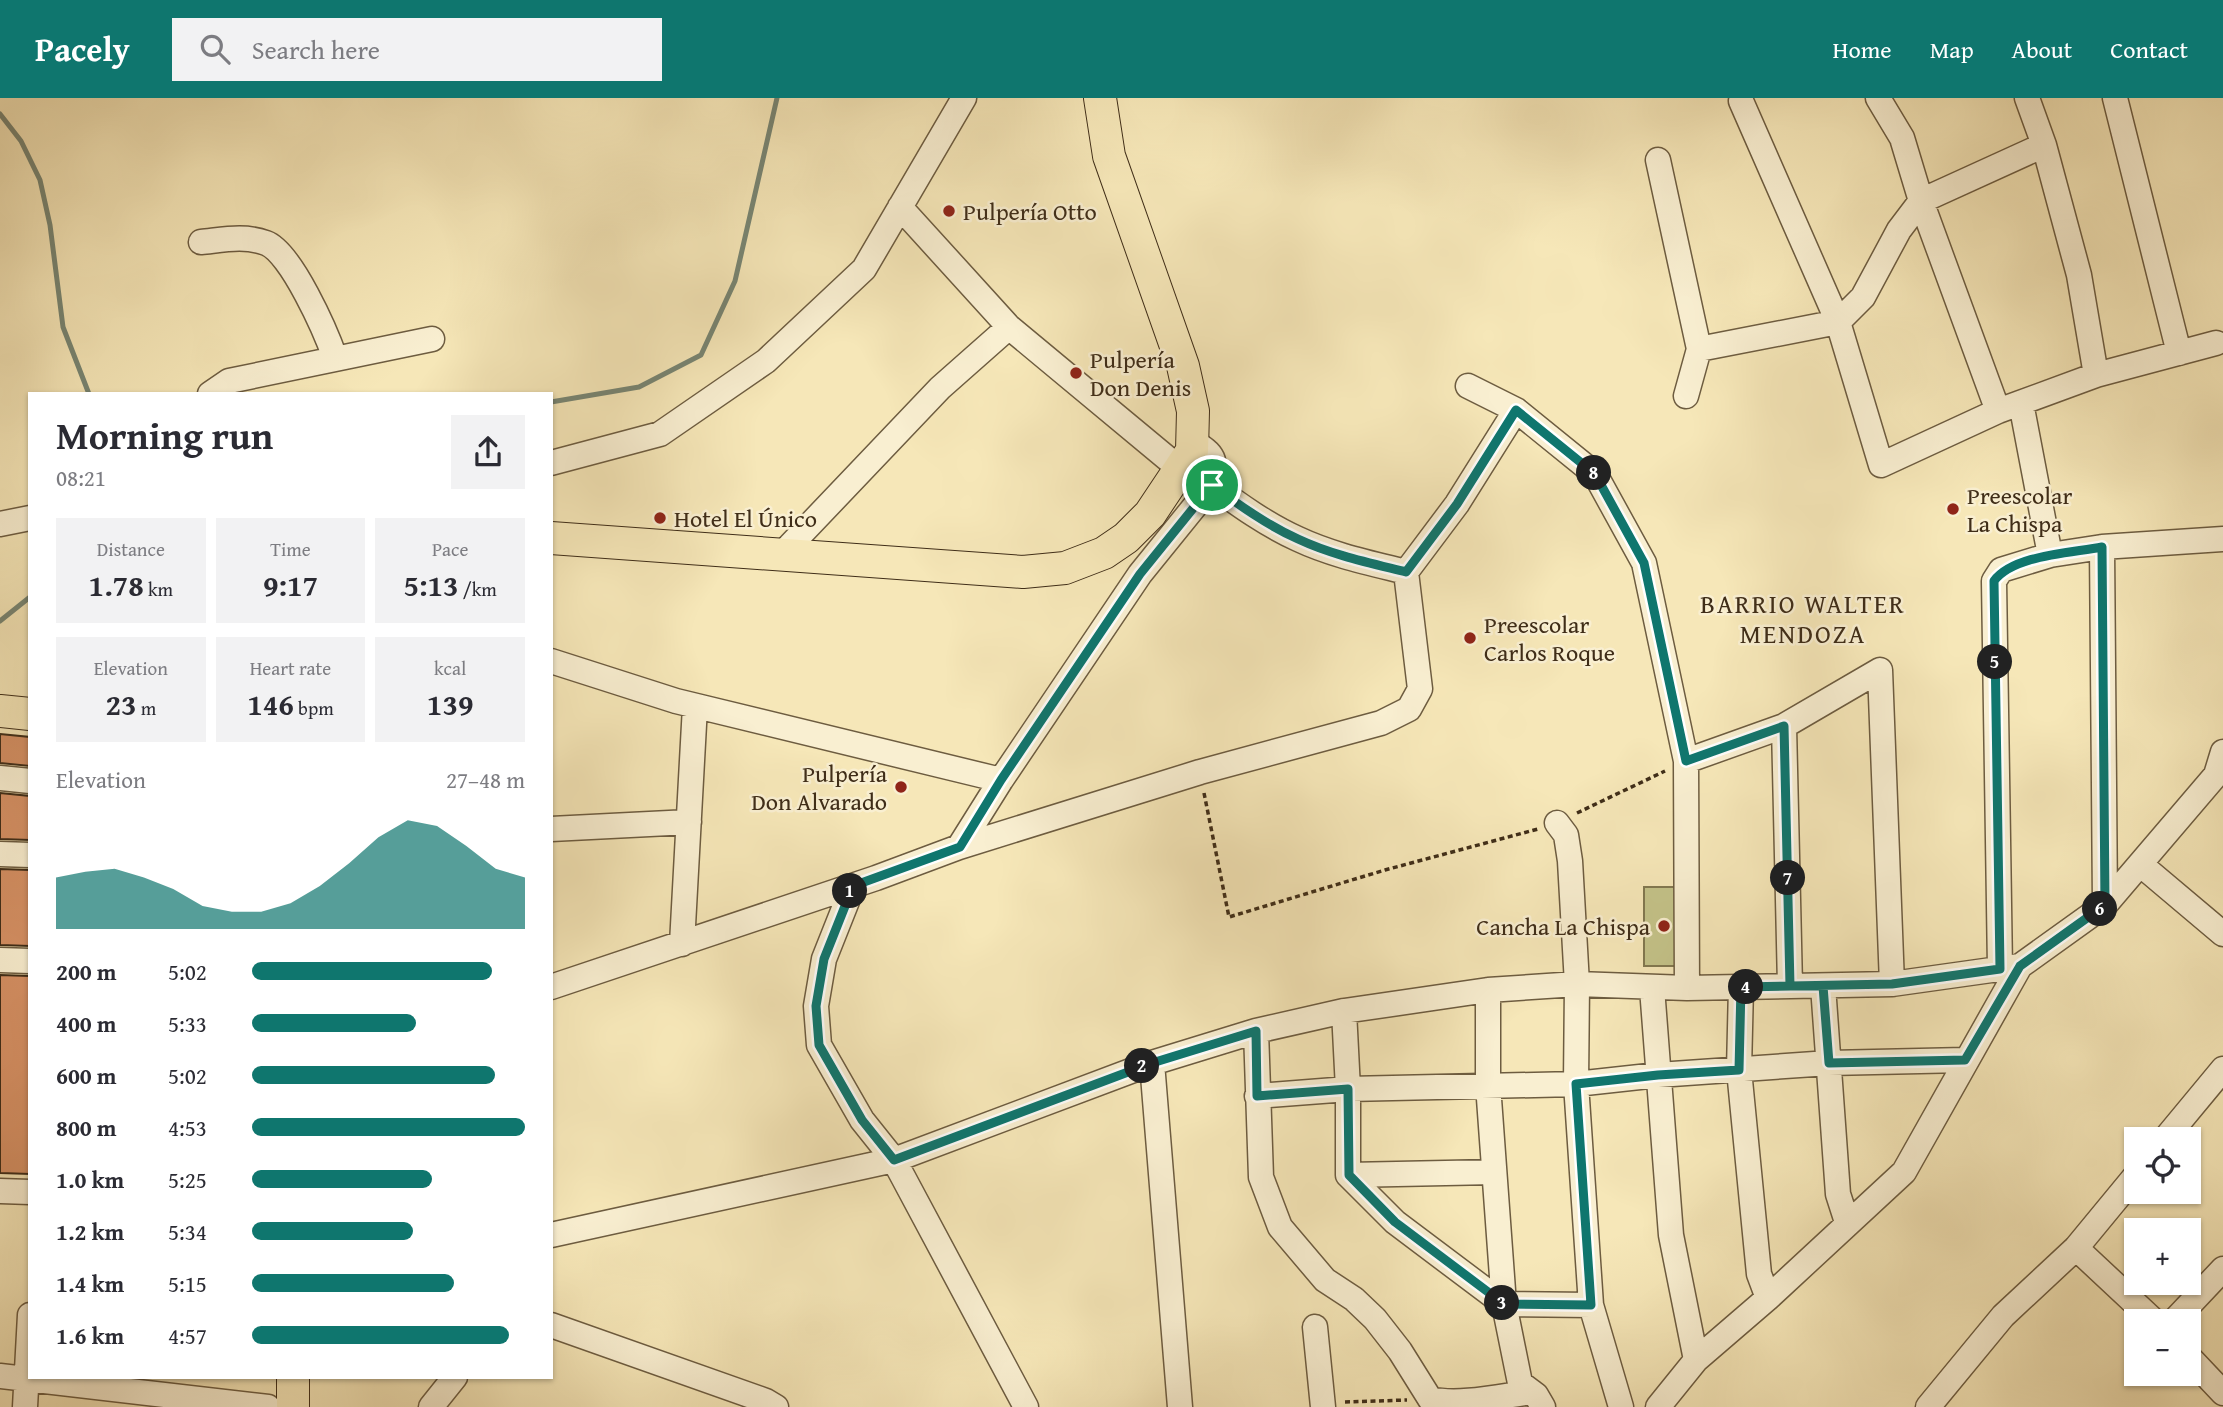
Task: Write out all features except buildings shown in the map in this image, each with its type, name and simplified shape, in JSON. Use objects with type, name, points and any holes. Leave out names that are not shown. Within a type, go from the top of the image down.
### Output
[{"type":"main road","points":[[553,538],[1010,572],[1066,568],[1104,553],[1126,538],[1150,513],[1186,455],[1193,411],[1184,366],[1109,156],[1100,98]]},
{"type":"main road","points":[[293,1379],[293,1407]]},
{"type":"street","points":[[553,462],[660,434],[766,361],[864,269],[964,98]]},
{"type":"street","points":[[1878,98],[1902,138],[1921,201],[2009,407],[2050,555]]},
{"type":"street","points":[[2027,98],[2044,145],[2079,275],[2096,375]]},
{"type":"street","points":[[2115,98],[2179,353]]},
{"type":"street","points":[[1741,102],[1838,322],[1881,466],[2009,407],[2096,375],[2216,343]]},
{"type":"street","points":[[1699,349],[1838,322],[1863,297],[1899,230],[1921,201],[2044,145]]},
{"type":"street","points":[[1658,160],[1699,349],[1686,396]]},
{"type":"street","points":[[900,207],[1009,327],[1186,455],[1210,452],[1214,460],[1212,485],[1140,574],[1001,780],[960,847]]},
{"type":"street","points":[[201,242],[244,238],[269,244],[294,271],[324,329],[335,358]]},
{"type":"street","points":[[781,555],[940,388],[1009,327]]},
{"type":"street","points":[[214,392],[229,381],[432,339]]},
{"type":"street","points":[[1468,386],[1516,410],[1595,474],[1644,563],[1686,761],[1686,988]]},
{"type":"street","points":[[553,986],[853,886],[960,847],[1200,772],[1381,723],[1409,709],[1420,689],[1406,572],[1457,504],[1516,410]]},
{"type":"street","points":[[1212,485],[1250,513],[1299,540],[1355,559],[1406,572]]},
{"type":"street","points":[[0,524],[28,518]]},
{"type":"street","points":[[1658,1407],[1696,1360],[1768,1298],[1904,1172],[1965,1060],[2010,967],[1994,581],[2001,570],[2050,555],[2102,547],[2223,539]]},
{"type":"street","points":[[2102,547],[2105,905]]},
{"type":"street","points":[[553,662],[695,706],[1001,780]]},
{"type":"street","points":[[1686,761],[1784,726],[1880,670],[1892,984]]},
{"type":"street","points":[[682,944],[695,706]]},
{"type":"street","points":[[1784,726],[1790,986]]},
{"type":"street","points":[[553,1234],[894,1160],[1152,1063],[1256,1031],[1343,1011],[1488,990],[1577,984],[1686,988],[1892,984],[2010,967],[2105,905],[2216,775],[2223,752]]},
{"type":"street","points":[[0,778],[28,781]]},
{"type":"street","points":[[553,829],[689,822]]},
{"type":"street","points":[[1557,823],[1566,835],[1568,843],[1577,984],[1576,1084],[1591,1305],[1621,1407]]},
{"type":"street","points":[[0,854],[28,855]]},
{"type":"street","points":[[2140,864],[2223,933]]},
{"type":"street","points":[[853,886],[824,959],[816,1006],[819,1045],[862,1120],[894,1160],[1026,1407]]},
{"type":"street","points":[[0,960],[28,961]]},
{"type":"street","points":[[1823,986],[1838,1194],[1847,1222]]},
{"type":"street","points":[[1741,987],[1739,1070],[1759,1274],[1768,1298]]},
{"type":"street","points":[[1652,988],[1671,1235],[1696,1360]]},
{"type":"street","points":[[1488,990],[1488,1084],[1504,1304],[1520,1383],[1537,1400]]},
{"type":"street","points":[[1343,1011],[1348,1089],[1349,1175],[1395,1222],[1504,1304],[1591,1305]]},
{"type":"street","points":[[1256,1031],[1261,1177],[1280,1227],[1325,1280],[1354,1299],[1375,1320],[1400,1351],[1430,1399],[1441,1402],[1537,1400]]},
{"type":"street","points":[[1257,1096],[1348,1089],[1576,1084],[1658,1075],[1829,1063],[1965,1060]]},
{"type":"street","points":[[1152,1063],[1180,1407]]},
{"type":"street","points":[[2175,1127],[2223,1069]]},
{"type":"street","points":[[1349,1175],[1494,1172]]},
{"type":"street","points":[[1928,1407],[2003,1316],[2076,1248],[2124,1190]]},
{"type":"street","points":[[0,1191],[28,1192]]},
{"type":"street","points":[[2076,1248],[2141,1309]]},
{"type":"street","points":[[2185,1309],[2223,1269]]},
{"type":"street","points":[[553,1326],[766,1401],[776,1407]]},
{"type":"street","points":[[1315,1327],[1323,1405]]},
{"type":"street","points":[[25,1407],[28,1347]]},
{"type":"street","points":[[2201,1370],[2223,1393]]},
{"type":"street","points":[[0,1376],[268,1407]]},
{"type":"street","points":[[431,1407],[453,1379]]},
{"type":"path","points":[[1200,772],[1228,917],[1557,823],[1686,761]]},
{"type":"path","points":[[1323,1405],[1430,1399]]},
{"type":"shaded area","name":"Cancha La Chispa","points":[[1644,887],[1683,887],[1683,966],[1644,966]]},
{"type":"waterway","points":[[553,402],[639,387],[701,355],[735,281],[777,98]]},
{"type":"waterway","points":[[0,114],[21,141],[40,180],[50,225],[63,327],[88,392]]},
{"type":"waterway","points":[[0,621],[28,599]]},
{"type":"place","name":"Pulpería Otto","points":[[949,211]]},
{"type":"place","name":"Pulpería Don Denis","points":[[1076,373]]},
{"type":"place","name":"Preescolar La Chispa","points":[[1953,509]]},
{"type":"place","name":"Hotel El Único","points":[[660,518]]},
{"type":"place","name":"Preescolar Carlos Roque","points":[[1470,638]]},
{"type":"place","name":"Pulpería Don Alvarado","points":[[901,787]]},
{"type":"place","name":"Cancha La Chispa","points":[[1664,926]]},
{"type":"district","name":"BARRIO WALTER MENDOZA","points":[[1803,618]]},
{"type":"route","points":[[1212,485],[1140,574],[1001,780],[960,847],[853,886],[824,959],[816,1006],[819,1045],[862,1120],[894,1160],[1152,1063],[1256,1031],[1257,1096],[1348,1089],[1349,1175],[1395,1222],[1504,1304],[1591,1305],[1576,1084],[1739,1070],[1741,987],[1823,986],[1892,984],[2000,969],[1994,581],[2001,570],[2050,555],[2102,547],[2105,905],[2020,966],[1965,1060],[1829,1063],[1823,986],[1790,986],[1784,726],[1686,761],[1644,563],[1595,474],[1516,410],[1457,504],[1406,572],[1355,559],[1299,540],[1250,513],[1212,485]]}]
